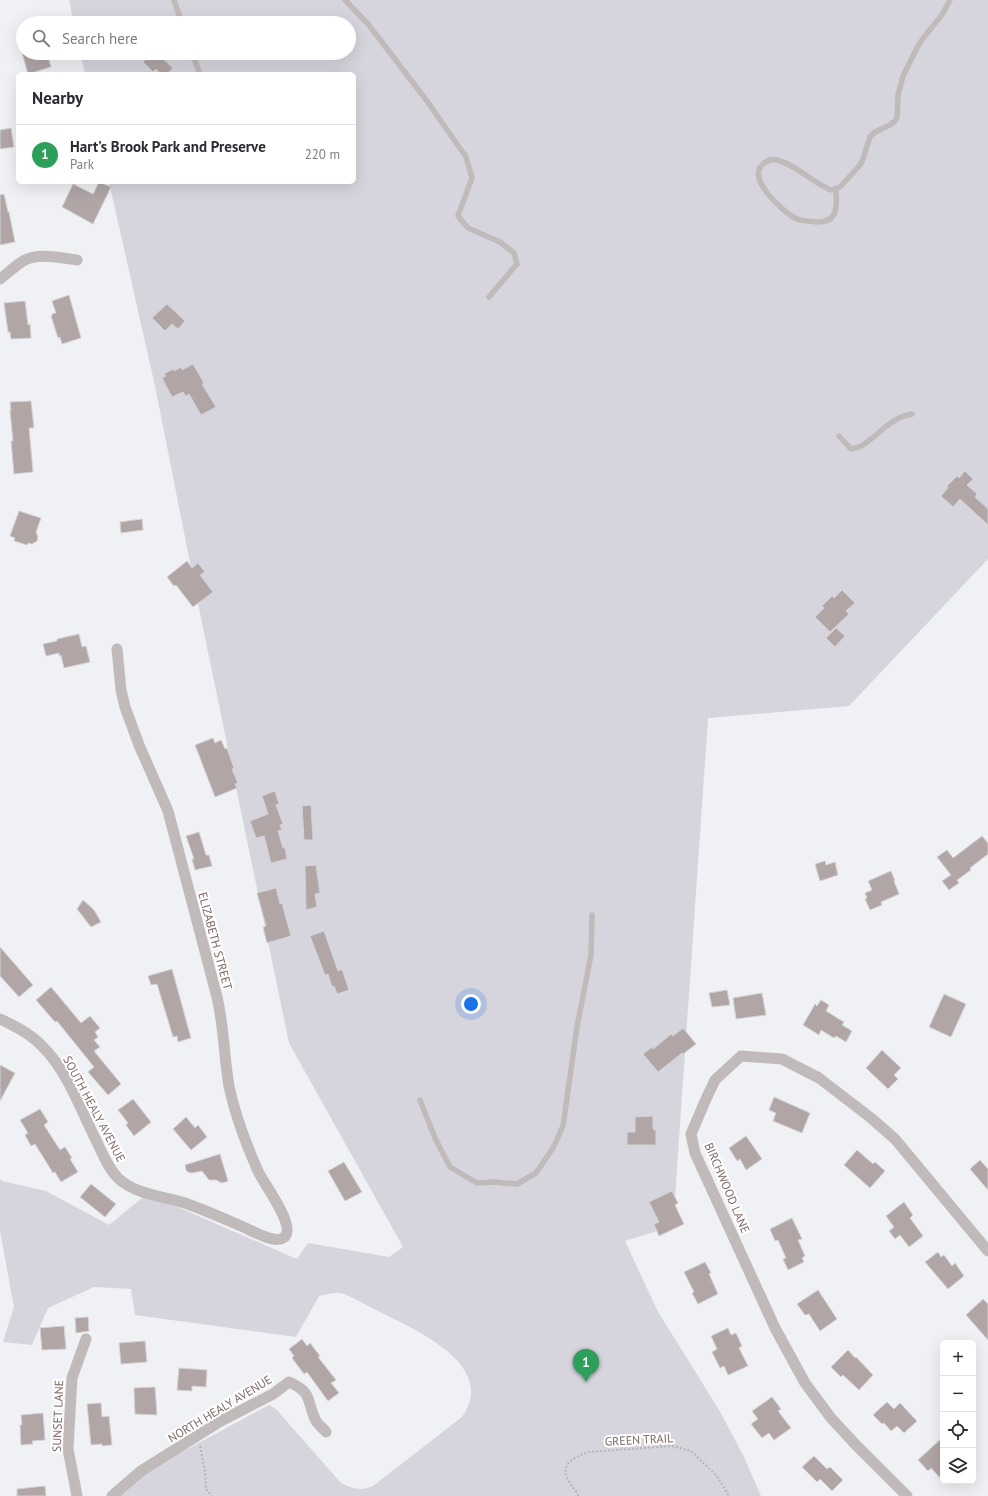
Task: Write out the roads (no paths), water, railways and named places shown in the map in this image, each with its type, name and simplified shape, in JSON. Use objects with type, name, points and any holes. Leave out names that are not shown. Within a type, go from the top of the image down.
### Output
[{"type":"street","points":[[0,279],[24,261],[38,256],[77,260]]},
{"type":"street","name":"ELIZABETH STREET","points":[[117,649],[121,690],[125,707],[139,745],[168,811],[217,997],[223,1028],[229,1086],[233,1104],[246,1143],[260,1175],[282,1211],[288,1230],[284,1238]]},
{"type":"street","name":"SOUTH HEALY AVENUE","points":[[0,1019],[34,1039],[51,1056],[64,1076],[105,1158],[119,1179],[134,1188],[204,1210],[267,1238],[279,1240],[284,1238]]},
{"type":"street","name":"BIRCHWOOD LANE","points":[[907,1496],[830,1418],[806,1383],[775,1328],[695,1153],[691,1134],[715,1080],[741,1056],[782,1059],[819,1078],[871,1118],[895,1139],[988,1251]]},
{"type":"street","name":"SUNSET LANE","points":[[77,1496],[68,1449],[72,1378],[86,1339]]},
{"type":"street","name":"NORTH HEALY AVENUE","points":[[112,1496],[141,1471],[219,1422],[273,1394],[289,1382],[299,1386],[309,1397],[316,1421],[326,1432]]},
{"type":"lane","points":[[174,0],[180,16]]},
{"type":"lane","points":[[345,0],[368,24],[427,102],[466,157],[472,178],[458,216],[468,228],[500,242],[514,253],[518,264],[504,277],[489,297]]},
{"type":"lane","points":[[836,190],[837,203],[832,217],[826,221],[804,221],[791,215],[774,200],[763,187],[758,177],[758,172],[764,163],[770,160],[777,160],[790,166],[820,186],[831,190],[836,190],[840,187],[860,165],[870,137],[875,132],[895,121],[897,117],[898,95],[903,76],[924,36],[942,15],[950,0]]},
{"type":"lane","points":[[195,60],[199,72]]},
{"type":"lane","points":[[839,436],[851,449],[862,446],[902,415],[912,414]]},
{"type":"lane","points":[[420,1100],[435,1138],[450,1167],[477,1183],[494,1182],[517,1184],[536,1174],[553,1148],[563,1126],[577,1027],[591,955],[592,915]]},
{"type":"place","name":"Hart's Brook Park and Preserve","points":[[586,1382]]}]
